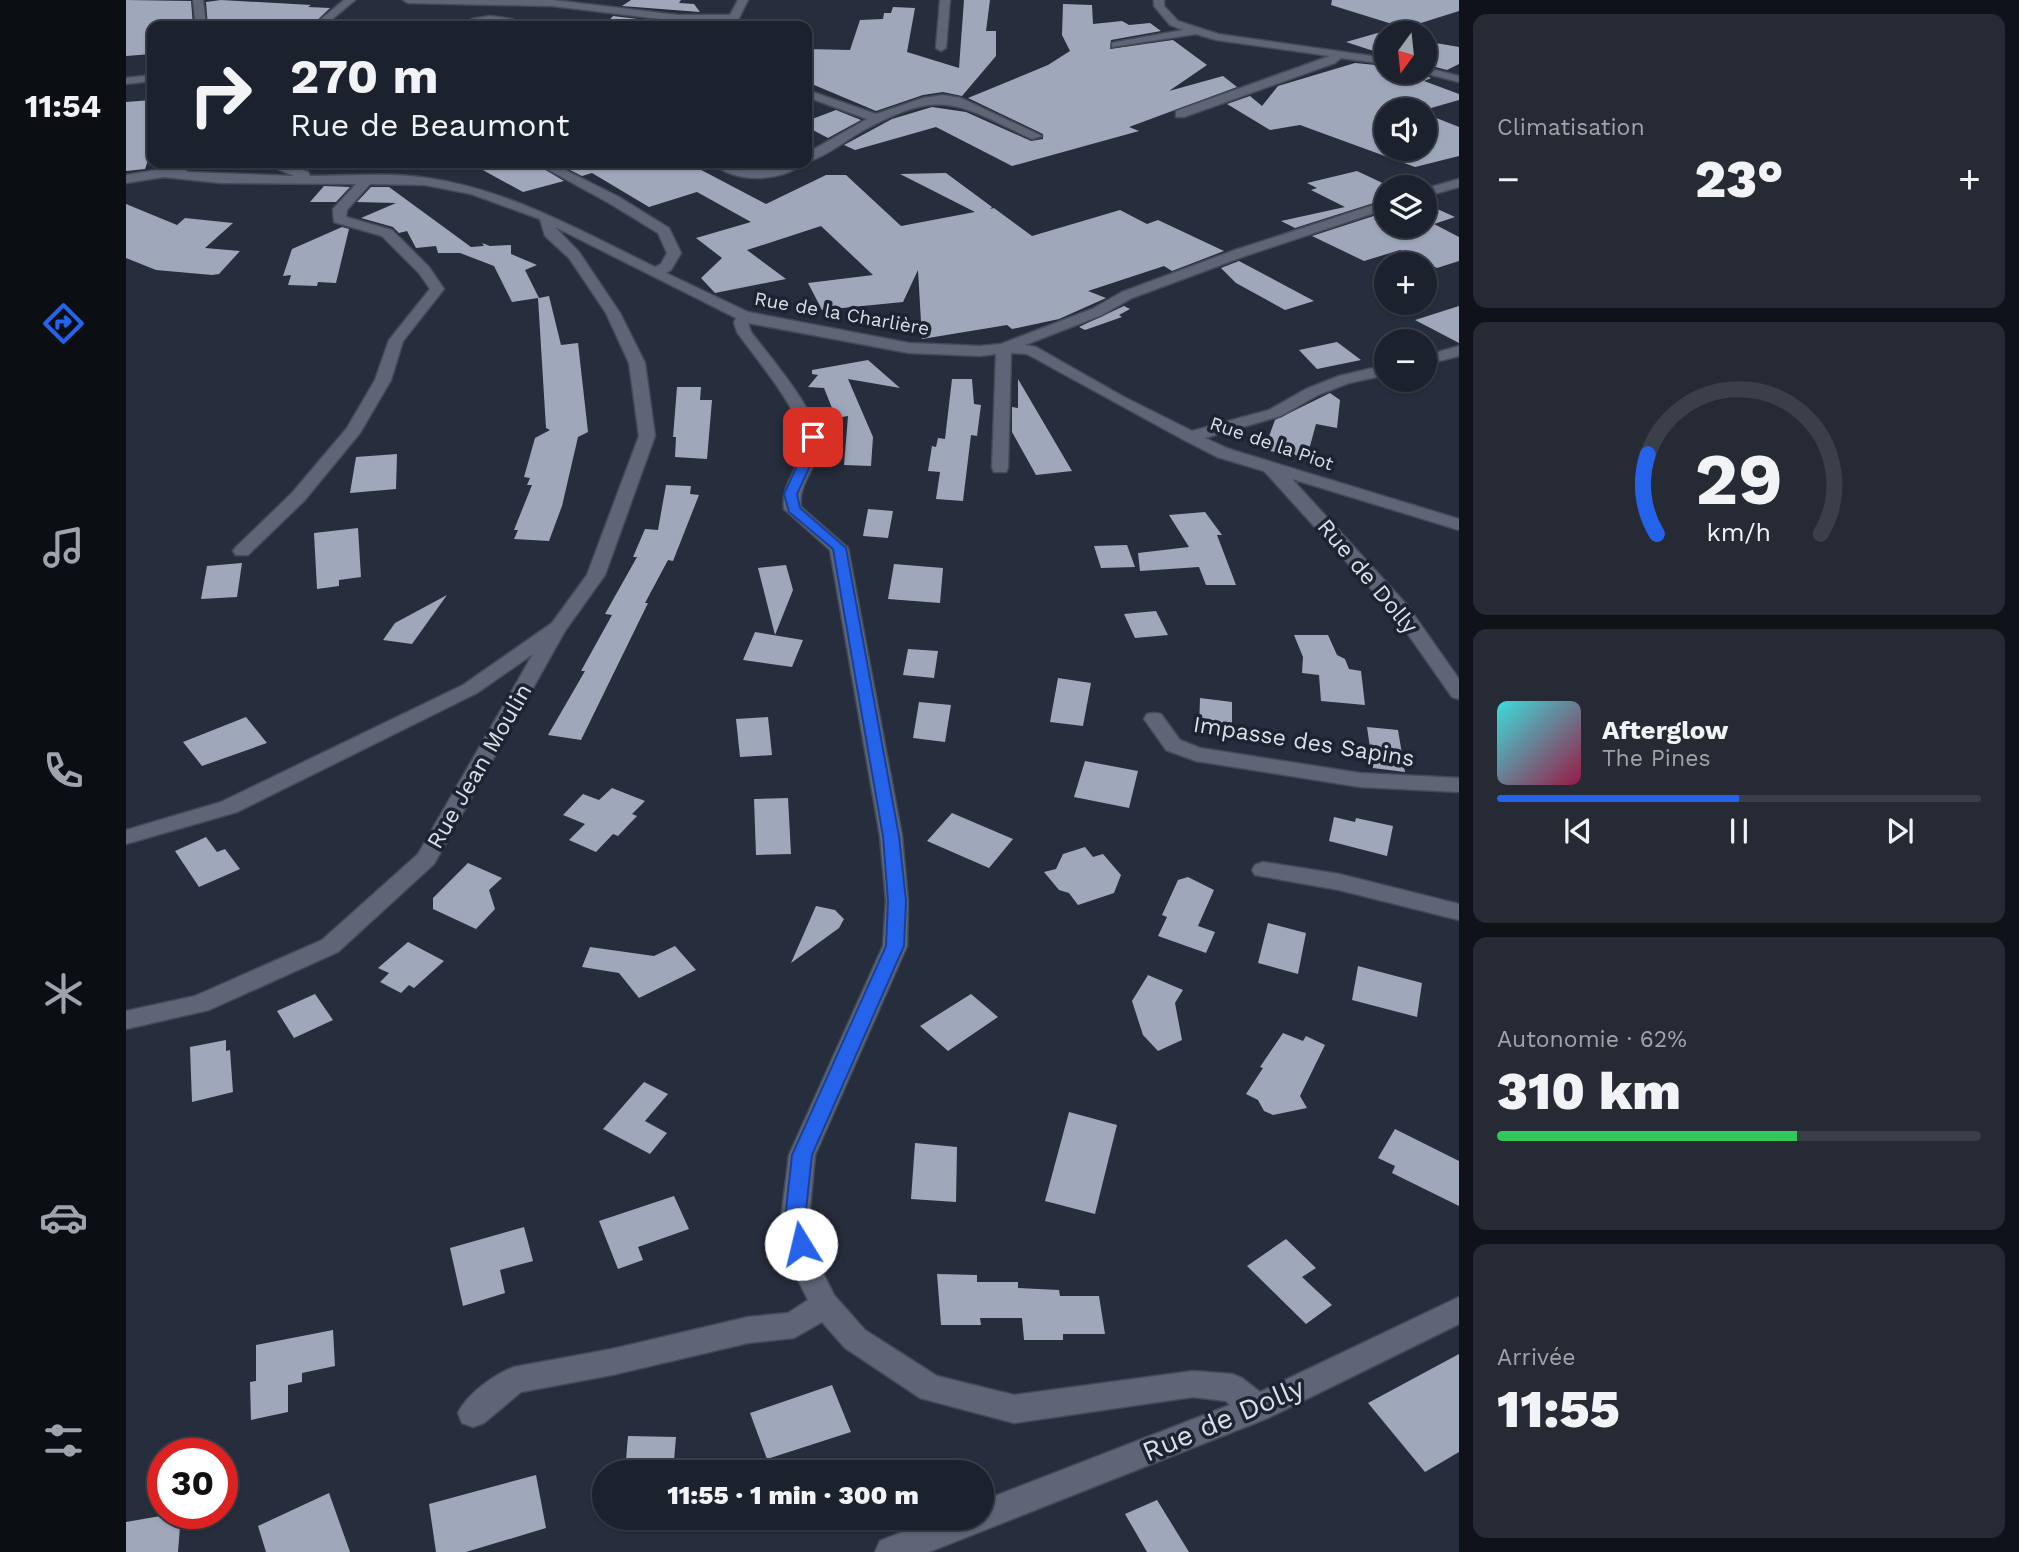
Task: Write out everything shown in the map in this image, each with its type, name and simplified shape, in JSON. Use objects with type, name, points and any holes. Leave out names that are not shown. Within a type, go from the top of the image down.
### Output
[{"type":"street","points":[[197,0],[200,21]]},
{"type":"street","points":[[324,21],[350,0]]},
{"type":"street","points":[[408,0],[552,2],[720,21]]},
{"type":"street","points":[[734,21],[743,0]]},
{"type":"street","points":[[941,48],[945,0]]},
{"type":"street","points":[[1159,0],[1159,6],[1174,23],[1194,31],[1241,42],[1374,59]]},
{"type":"street","points":[[473,21],[480,18],[508,21]]},
{"type":"street","points":[[1116,44],[1194,31]]},
{"type":"street","points":[[1180,114],[1331,61],[1340,53]]},
{"type":"street","points":[[1437,73],[1459,79]]},
{"type":"street","points":[[126,82],[147,79]]},
{"type":"street","points":[[812,95],[875,118]]},
{"type":"street","points":[[812,155],[875,118],[949,97],[1036,136]]},
{"type":"street","points":[[126,179],[168,174],[184,168]]},
{"type":"street","points":[[283,168],[312,179]]},
{"type":"street","points":[[552,168],[614,200],[664,231],[674,253],[666,267],[654,273]]},
{"type":"street","points":[[730,168],[742,173],[765,176],[785,168]]},
{"type":"street","name":"Rue de la Charlière","points":[[168,174],[220,179],[425,181],[501,199],[546,217],[744,316],[909,348],[980,351],[1004,348],[1097,312],[1139,290],[1374,209]]},
{"type":"street","points":[[242,551],[298,496],[354,430],[383,380],[396,340],[438,289],[424,270],[387,233],[340,219],[340,209],[367,180]]},
{"type":"street","points":[[1437,189],[1459,183]]},
{"type":"street","name":"Rue Jean Moulin","points":[[126,1020],[200,1003],[330,946],[426,859],[559,627],[596,575],[647,436],[637,363],[613,313],[574,255],[550,233],[546,217]]},
{"type":"street","points":[[574,255],[578,249],[594,243]]},
{"type":"street","points":[[744,316],[741,323],[744,332],[806,419],[813,437],[811,451],[790,494],[793,509],[839,548],[891,836],[897,901],[895,946],[802,1155],[795,1219],[807,1270],[824,1304],[855,1339],[930,1388],[1014,1409],[1194,1384],[1232,1388],[1257,1409]]},
{"type":"street","points":[[1000,468],[1004,348]]},
{"type":"street","name":"Rue de la Piot","points":[[1004,348],[1031,350],[1118,400],[1223,453],[1459,526]]},
{"type":"street","points":[[1437,357],[1459,351]]},
{"type":"street","points":[[1190,437],[1275,413],[1312,392],[1343,379],[1374,373]]},
{"type":"street","name":"Rue de Dolly","points":[[1267,466],[1294,491],[1400,609],[1459,693]]},
{"type":"street","name":"Rue Jean Moulin","points":[[126,837],[229,807],[470,689],[559,627]]},
{"type":"street","name":"Impasse des Sapins","points":[[1154,719],[1172,745],[1196,754],[1356,779],[1423,786],[1459,785]]},
{"type":"street","points":[[1262,870],[1339,882],[1459,912]]},
{"type":"street","points":[[473,1413],[514,1380],[611,1362],[748,1331],[794,1325],[824,1304]]},
{"type":"street","name":"Rue de Dolly","points":[[994,1512],[1257,1409],[1459,1310]]},
{"type":"street","name":"Rue de Dolly","points":[[891,1552],[947,1530]]},
{"type":"building","points":[[126,0],[191,1],[193,21],[147,21],[147,54],[126,56]]},
{"type":"building","points":[[221,0],[330,8],[316,21],[208,21],[206,2]]},
{"type":"building","points":[[631,0],[681,0],[679,3],[694,4],[700,12],[622,6]]},
{"type":"building","points":[[964,0],[990,0],[986,31],[996,31],[996,56],[962,96],[943,92],[923,95],[876,111],[812,84],[812,49],[850,50],[860,20],[883,19],[884,13],[891,13],[893,7],[915,8],[907,52],[959,68]]},
{"type":"building","points":[[1332,0],[1459,0],[1459,11],[1427,21],[1382,21],[1331,5]]},
{"type":"building","points":[[1063,4],[1092,5],[1093,24],[1122,21],[1129,25],[1150,23],[1161,31],[1111,40],[1110,49],[1173,40],[1207,65],[1169,91],[1223,76],[1237,87],[1129,127],[1139,131],[1012,166],[936,127],[855,150],[844,145],[892,119],[932,107],[966,112],[1031,141],[1043,139],[1043,134],[968,98],[1048,65],[1070,51],[1062,35]]},
{"type":"building","points":[[613,16],[654,21],[608,21]]},
{"type":"building","points":[[1374,34],[1374,51],[1346,42]]},
{"type":"building","points":[[1437,43],[1459,47],[1459,64],[1447,70],[1437,67]]},
{"type":"building","points":[[1355,63],[1374,65],[1374,84],[1432,84],[1459,94],[1459,100],[1437,106],[1437,98],[1374,98],[1374,152],[1300,125],[1270,130],[1227,104],[1250,96],[1262,106],[1278,86]]},
{"type":"building","points":[[147,100],[145,169],[126,171],[126,102]]},
{"type":"building","points":[[836,110],[861,120],[828,138],[812,130],[812,119]]},
{"type":"building","points":[[1437,118],[1459,127],[1459,156],[1415,167],[1399,161],[1437,161]]},
{"type":"building","points":[[479,168],[542,168],[564,181],[523,192]]},
{"type":"building","points":[[566,168],[698,168],[766,204],[826,175],[846,175],[901,226],[975,212],[900,174],[946,173],[992,207],[990,209],[994,208],[1032,236],[1120,210],[1147,224],[1158,220],[1224,251],[1172,271],[1164,266],[1088,291],[1106,298],[1059,319],[1012,329],[1007,325],[922,339],[918,270],[903,302],[822,310],[808,283],[873,275],[821,226],[747,250],[786,279],[715,293],[701,278],[722,258],[696,238],[751,222],[697,192],[649,207],[592,173],[582,176]]},
{"type":"building","points":[[1357,171],[1374,179],[1374,203],[1295,228],[1281,221],[1345,207],[1311,190],[1317,188],[1307,183]]},
{"type":"building","points":[[324,186],[350,187],[336,202],[310,202]]},
{"type":"building","points":[[371,187],[389,187],[471,247],[484,246],[482,243],[490,246],[511,245],[511,254],[537,265],[525,270],[539,298],[549,296],[561,345],[578,343],[588,432],[578,437],[562,506],[549,541],[514,539],[518,530],[514,530],[532,485],[527,485],[530,478],[524,477],[535,438],[550,430],[546,428],[538,298],[512,302],[494,266],[460,253],[438,253],[436,246],[416,248],[407,231],[399,233],[393,227],[361,218],[396,203],[357,202]]},
{"type":"building","points":[[126,204],[177,225],[185,218],[233,223],[205,248],[240,251],[219,274],[212,275],[156,270],[126,258]]},
{"type":"building","points":[[1437,209],[1455,217],[1437,223]]},
{"type":"building","points":[[1374,216],[1374,238],[1437,238],[1437,226],[1459,237],[1459,261],[1437,268],[1437,252],[1400,250],[1374,252],[1374,258],[1364,261],[1312,236]]},
{"type":"building","points":[[342,227],[349,229],[336,283],[318,282],[317,286],[288,285],[291,275],[283,276],[292,249]]},
{"type":"building","points":[[1239,261],[1314,301],[1285,310],[1236,283],[1221,268]]},
{"type":"building","points":[[1124,306],[1130,309],[1119,315],[1122,317],[1085,330],[1079,327]]},
{"type":"building","points":[[1459,306],[1459,343],[1437,332],[1437,329],[1415,320]]},
{"type":"building","points":[[1337,342],[1361,360],[1317,369],[1299,350]]},
{"type":"building","points":[[868,360],[900,388],[848,379],[873,437],[871,466],[844,465],[848,416],[836,418],[824,388],[808,387],[818,375],[812,374],[812,370]]},
{"type":"building","points":[[952,379],[972,379],[974,404],[981,405],[977,436],[971,435],[963,501],[936,499],[940,472],[928,471],[932,446],[936,447],[938,438],[945,439]]},
{"type":"building","points":[[1018,379],[1072,471],[1036,475],[1012,432],[1012,407],[1018,408]]},
{"type":"building","points":[[677,387],[701,387],[700,400],[712,400],[707,459],[675,457],[676,437],[673,437]]},
{"type":"building","points":[[1330,393],[1340,400],[1337,428],[1316,424],[1307,457],[1270,451],[1273,440],[1268,439],[1275,420]]},
{"type":"building","points":[[397,454],[396,489],[350,493],[356,457]]},
{"type":"building","points":[[666,485],[691,486],[690,494],[699,495],[673,561],[668,560],[645,603],[648,603],[581,740],[548,735],[585,671],[581,671],[612,615],[605,614],[637,557],[633,557],[645,529],[658,530]]},
{"type":"building","points":[[868,509],[893,511],[888,538],[863,536]]},
{"type":"building","points":[[1205,512],[1222,535],[1217,535],[1236,585],[1206,585],[1199,567],[1140,571],[1138,553],[1189,547],[1169,515]]},
{"type":"building","points":[[358,528],[361,577],[339,580],[339,586],[317,589],[314,533]]},
{"type":"building","points":[[1127,545],[1135,567],[1101,568],[1094,546]]},
{"type":"building","points":[[242,563],[237,597],[201,599],[207,566]]},
{"type":"building","points":[[894,564],[943,568],[940,603],[888,599]]},
{"type":"building","points":[[786,565],[793,590],[775,635],[758,568]]},
{"type":"building","points":[[447,595],[412,644],[383,640],[395,623]]},
{"type":"building","points":[[1156,611],[1168,635],[1135,638],[1124,614]]},
{"type":"building","points":[[755,632],[803,640],[792,667],[743,660]]},
{"type":"building","points":[[1294,635],[1328,635],[1337,655],[1345,659],[1349,669],[1361,671],[1365,705],[1321,701],[1319,675],[1302,673],[1303,657]]},
{"type":"building","points":[[908,649],[938,651],[934,678],[903,675]]},
{"type":"building","points":[[1058,678],[1091,683],[1083,726],[1050,722]]},
{"type":"building","points":[[1200,698],[1232,702],[1232,734],[1199,730]]},
{"type":"building","points":[[919,702],[951,705],[945,742],[913,738]]},
{"type":"building","points":[[246,717],[267,743],[202,766],[183,742]]},
{"type":"building","points":[[768,717],[772,755],[740,757],[736,719]]},
{"type":"building","points":[[1367,727],[1398,730],[1405,772],[1373,768]]},
{"type":"building","points":[[1085,761],[1138,771],[1129,808],[1074,797]]},
{"type":"building","points":[[612,788],[645,801],[632,814],[637,816],[618,836],[613,834],[596,852],[569,840],[585,824],[563,815],[583,794],[599,800]]},
{"type":"building","points":[[788,798],[791,854],[756,855],[754,799]]},
{"type":"building","points":[[952,813],[1013,839],[989,868],[927,841]]},
{"type":"building","points":[[1334,817],[1355,822],[1356,818],[1393,826],[1387,856],[1329,841]]},
{"type":"building","points":[[206,837],[217,852],[225,849],[240,869],[199,887],[175,851]]},
{"type":"building","points":[[1085,847],[1093,857],[1103,854],[1121,875],[1114,893],[1078,905],[1069,893],[1059,890],[1044,872],[1056,869],[1063,854]]},
{"type":"building","points":[[468,863],[502,878],[489,890],[495,909],[476,929],[433,909],[433,898]]},
{"type":"building","points":[[1188,877],[1214,890],[1198,926],[1215,932],[1206,953],[1158,936],[1167,917],[1162,915],[1178,880]]},
{"type":"building","points":[[816,906],[835,910],[844,919],[839,928],[791,963]]},
{"type":"building","points":[[1268,923],[1306,933],[1298,974],[1258,963]]},
{"type":"building","points":[[408,942],[444,961],[414,988],[409,985],[401,993],[380,982],[389,973],[378,968]]},
{"type":"building","points":[[675,946],[696,970],[639,998],[619,973],[582,967],[590,947],[654,956]]},
{"type":"building","points":[[1358,966],[1422,983],[1417,1017],[1352,1000]]},
{"type":"building","points":[[1148,975],[1183,990],[1175,1003],[1182,1040],[1158,1051],[1143,1035],[1132,1001]]},
{"type":"building","points":[[315,994],[333,1020],[294,1038],[277,1011]]},
{"type":"building","points":[[971,994],[998,1017],[948,1051],[920,1026]]},
{"type":"building","points":[[1283,1033],[1303,1041],[1306,1036],[1325,1045],[1300,1096],[1307,1108],[1273,1115],[1264,1111],[1258,1100],[1246,1094]]},
{"type":"building","points":[[226,1040],[226,1051],[230,1050],[233,1092],[192,1102],[190,1047]]},
{"type":"building","points":[[644,1082],[668,1094],[645,1121],[667,1133],[650,1154],[603,1129]]},
{"type":"building","points":[[1069,1112],[1117,1125],[1095,1214],[1045,1201]]},
{"type":"building","points":[[1395,1129],[1459,1161],[1459,1206],[1392,1173],[1395,1166],[1378,1158]]},
{"type":"building","points":[[915,1143],[957,1147],[956,1202],[911,1199]]},
{"type":"building","points":[[674,1196],[689,1229],[638,1247],[643,1260],[618,1269],[599,1221]]},
{"type":"building","points":[[524,1227],[533,1261],[500,1270],[505,1293],[463,1306],[450,1248]]},
{"type":"building","points":[[1286,1239],[1316,1268],[1302,1277],[1332,1305],[1306,1324],[1247,1266]]},
{"type":"building","points":[[937,1274],[977,1275],[977,1282],[1018,1282],[1018,1288],[1059,1290],[1060,1296],[1099,1296],[1105,1334],[1063,1334],[1063,1340],[1024,1340],[1022,1318],[980,1318],[981,1325],[941,1325]]},
{"type":"building","points":[[333,1330],[335,1366],[302,1373],[302,1382],[288,1385],[288,1412],[251,1420],[250,1382],[256,1381],[256,1345]]},
{"type":"building","points":[[1459,1354],[1459,1452],[1425,1472],[1368,1403]]},
{"type":"building","points":[[832,1385],[851,1432],[767,1459],[750,1413]]},
{"type":"building","points":[[628,1436],[676,1437],[674,1460],[626,1460]]},
{"type":"building","points":[[536,1475],[546,1528],[466,1552],[436,1552],[429,1504]]},
{"type":"building","points":[[329,1493],[350,1552],[266,1552],[258,1526]]},
{"type":"building","points":[[1157,1500],[1189,1552],[1147,1552],[1125,1514]]},
{"type":"building","points":[[147,1518],[147,1529],[180,1529],[178,1552],[126,1552],[126,1522]]},
{"type":"route","points":[[801,1244],[795,1219],[802,1155],[895,946],[897,901],[891,836],[839,548],[793,509],[790,494],[811,451],[813,437]]}]
